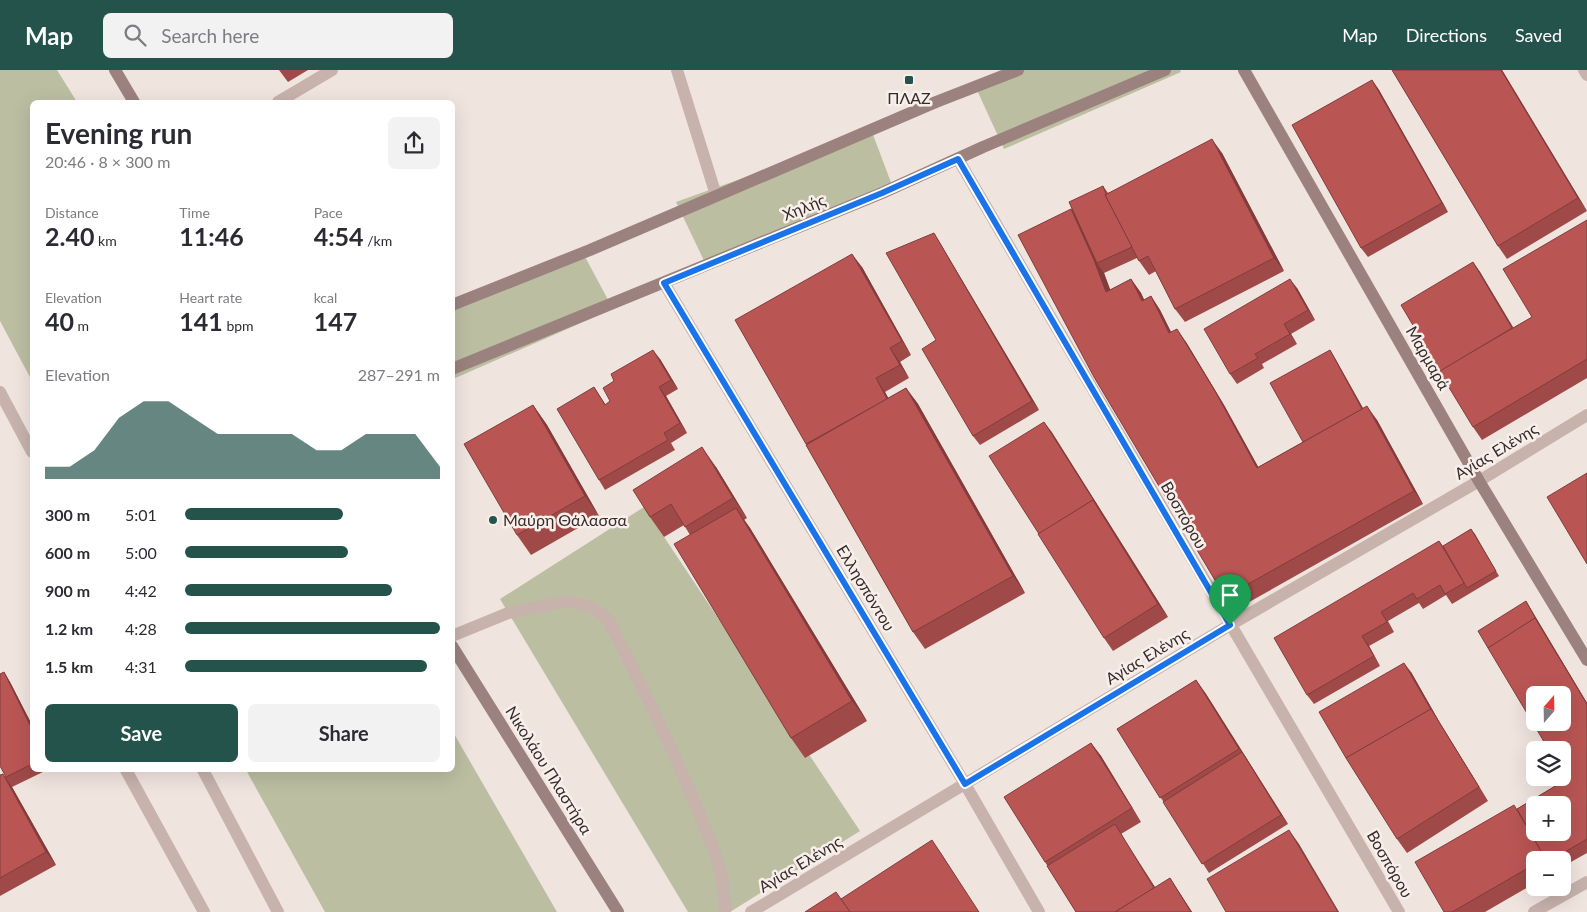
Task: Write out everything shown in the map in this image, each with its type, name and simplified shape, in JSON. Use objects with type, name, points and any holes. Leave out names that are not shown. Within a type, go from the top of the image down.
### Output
[{"type":"main road","points":[[114,70],[133,100]]},
{"type":"main road","points":[[455,304],[590,250],[936,102],[1018,70]]},
{"type":"main road","name":"Χηλής","points":[[455,368],[882,193],[983,147],[1165,70]]},
{"type":"main road","name":"Μαρμαρά","points":[[1244,70],[1480,481],[1587,660]]},
{"type":"main road","name":"Νικολάου Πλαστήρα","points":[[455,651],[618,912]]},
{"type":"street","points":[[281,100],[332,70]]},
{"type":"street","points":[[677,70],[716,195]]},
{"type":"street","points":[[1584,70],[1587,75]]},
{"type":"street","name":"Βοσπόρου","points":[[958,159],[1399,912]]},
{"type":"street","name":"Ελλησπόντου","points":[[664,283],[965,784],[1039,912]]},
{"type":"street","points":[[0,392],[30,448]]},
{"type":"street","name":"Αγίας Ελένης","points":[[751,912],[1230,625],[1480,481],[1587,415]]},
{"type":"street","points":[[455,635],[508,613],[569,601],[593,608],[608,619],[674,753],[720,866],[725,897],[725,912]]},
{"type":"street","points":[[127,772],[204,912]]},
{"type":"street","points":[[204,772],[278,912]]},
{"type":"street","points":[[1534,912],[1587,882]]},
{"type":"green space","points":[[0,70],[57,70],[76,100],[30,100],[30,377],[0,321]]},
{"type":"green space","points":[[1020,70],[1180,70],[1181,72],[1004,149],[976,88]]},
{"type":"green space","points":[[872,132],[895,193],[708,269],[676,202]]},
{"type":"green space","points":[[583,253],[613,309],[455,378],[455,308]]},
{"type":"green space","points":[[644,507],[860,831],[730,912],[688,912],[500,599]]},
{"type":"green space","points":[[455,735],[557,912],[325,912],[247,772],[455,772]]},
{"type":"building","points":[[1392,70],[1501,70],[1578,198],[1498,246]]},
{"type":"building","points":[[1372,80],[1442,203],[1361,248],[1292,125]]},
{"type":"building","points":[[1212,139],[1274,258],[1175,309],[1148,256],[1139,261],[1105,195]]},
{"type":"building","points":[[1103,186],[1105,195],[1132,247],[1097,263],[1069,202]]},
{"type":"building","points":[[1071,209],[1106,292],[1131,279],[1142,301],[1151,296],[1169,333],[1177,329],[1215,391],[1257,468],[1367,406],[1414,491],[1225,597],[1094,377],[1018,235]]},
{"type":"building","points":[[1587,220],[1587,359],[1473,427],[1439,371],[1532,317],[1503,269]]},
{"type":"building","points":[[934,233],[1032,401],[973,436],[922,349],[936,340],[886,253]]},
{"type":"building","points":[[852,254],[902,341],[890,348],[900,365],[876,378],[887,399],[806,444],[735,320]]},
{"type":"building","points":[[1473,262],[1512,328],[1440,371],[1401,305]]},
{"type":"building","points":[[1290,279],[1308,310],[1284,324],[1290,334],[1255,354],[1258,358],[1230,374],[1204,329]]},
{"type":"building","points":[[653,350],[671,380],[659,387],[680,423],[664,433],[668,440],[599,480],[557,409],[594,387],[605,405],[610,401],[603,388],[614,381],[611,374]]},
{"type":"building","points":[[1330,350],[1362,409],[1303,442],[1270,383]]},
{"type":"building","points":[[906,388],[1013,576],[913,632],[806,445]]},
{"type":"building","points":[[533,405],[585,496],[517,535],[464,444]]},
{"type":"building","points":[[1044,422],[1096,504],[1093,500],[1039,534],[989,456]]},
{"type":"building","points":[[702,447],[733,498],[685,527],[671,504],[650,517],[633,490]]},
{"type":"building","points":[[1587,473],[1587,564],[1547,497]]},
{"type":"building","points":[[1093,500],[1158,604],[1104,638],[1038,534]]},
{"type":"building","points":[[736,508],[852,701],[791,738],[674,544]]},
{"type":"building","points":[[1471,529],[1496,571],[1467,588],[1443,546]]},
{"type":"building","points":[[1439,541],[1464,583],[1445,594],[1440,585],[1417,599],[1413,593],[1381,612],[1387,622],[1362,636],[1374,656],[1307,695],[1274,638]]},
{"type":"building","points":[[1526,601],[1538,623],[1535,618],[1488,648],[1478,631]]},
{"type":"building","points":[[1535,618],[1587,704],[1587,839],[1566,851],[1541,851],[1535,841],[1571,841],[1571,796],[1539,796],[1555,786],[1571,786],[1571,741],[1544,741],[1538,731],[1571,731],[1571,686],[1526,686],[1526,712],[1488,648]]},
{"type":"building","points":[[1404,663],[1431,709],[1346,758],[1319,712]]},
{"type":"building","points":[[4,672],[30,725],[30,765],[6,777],[0,766],[0,674]]},
{"type":"building","points":[[1196,680],[1239,749],[1160,798],[1117,729]]},
{"type":"building","points":[[1431,709],[1479,787],[1397,839],[1346,758]]},
{"type":"building","points":[[1091,743],[1132,808],[1045,862],[1004,797]]},
{"type":"building","points":[[1242,752],[1281,815],[1202,864],[1163,802]]},
{"type":"building","points":[[3,774],[46,852],[0,878],[0,775]]},
{"type":"building","points":[[1526,804],[1526,825],[1517,809]]},
{"type":"building","points":[[1514,805],[1526,826],[1526,841],[1535,841],[1541,851],[1526,851],[1526,869],[1452,912],[1444,912],[1415,862]]},
{"type":"building","points":[[1115,824],[1154,888],[1115,912],[1076,912],[1047,866]]},
{"type":"building","points":[[1289,830],[1338,912],[1226,912],[1207,879]]},
{"type":"building","points":[[932,840],[979,912],[850,912],[841,899]]},
{"type":"building","points":[[1170,878],[1191,912],[1115,912]]},
{"type":"building","points":[[836,892],[850,912],[805,912]]},
{"type":"place","name":"ΠΛΑΖ","points":[[909,80]]},
{"type":"place","name":"Μαύρη Θάλασσα","points":[[493,520]]},
{"type":"route","points":[[958,159],[1230,625],[965,784],[664,283],[882,193],[958,159]]}]
